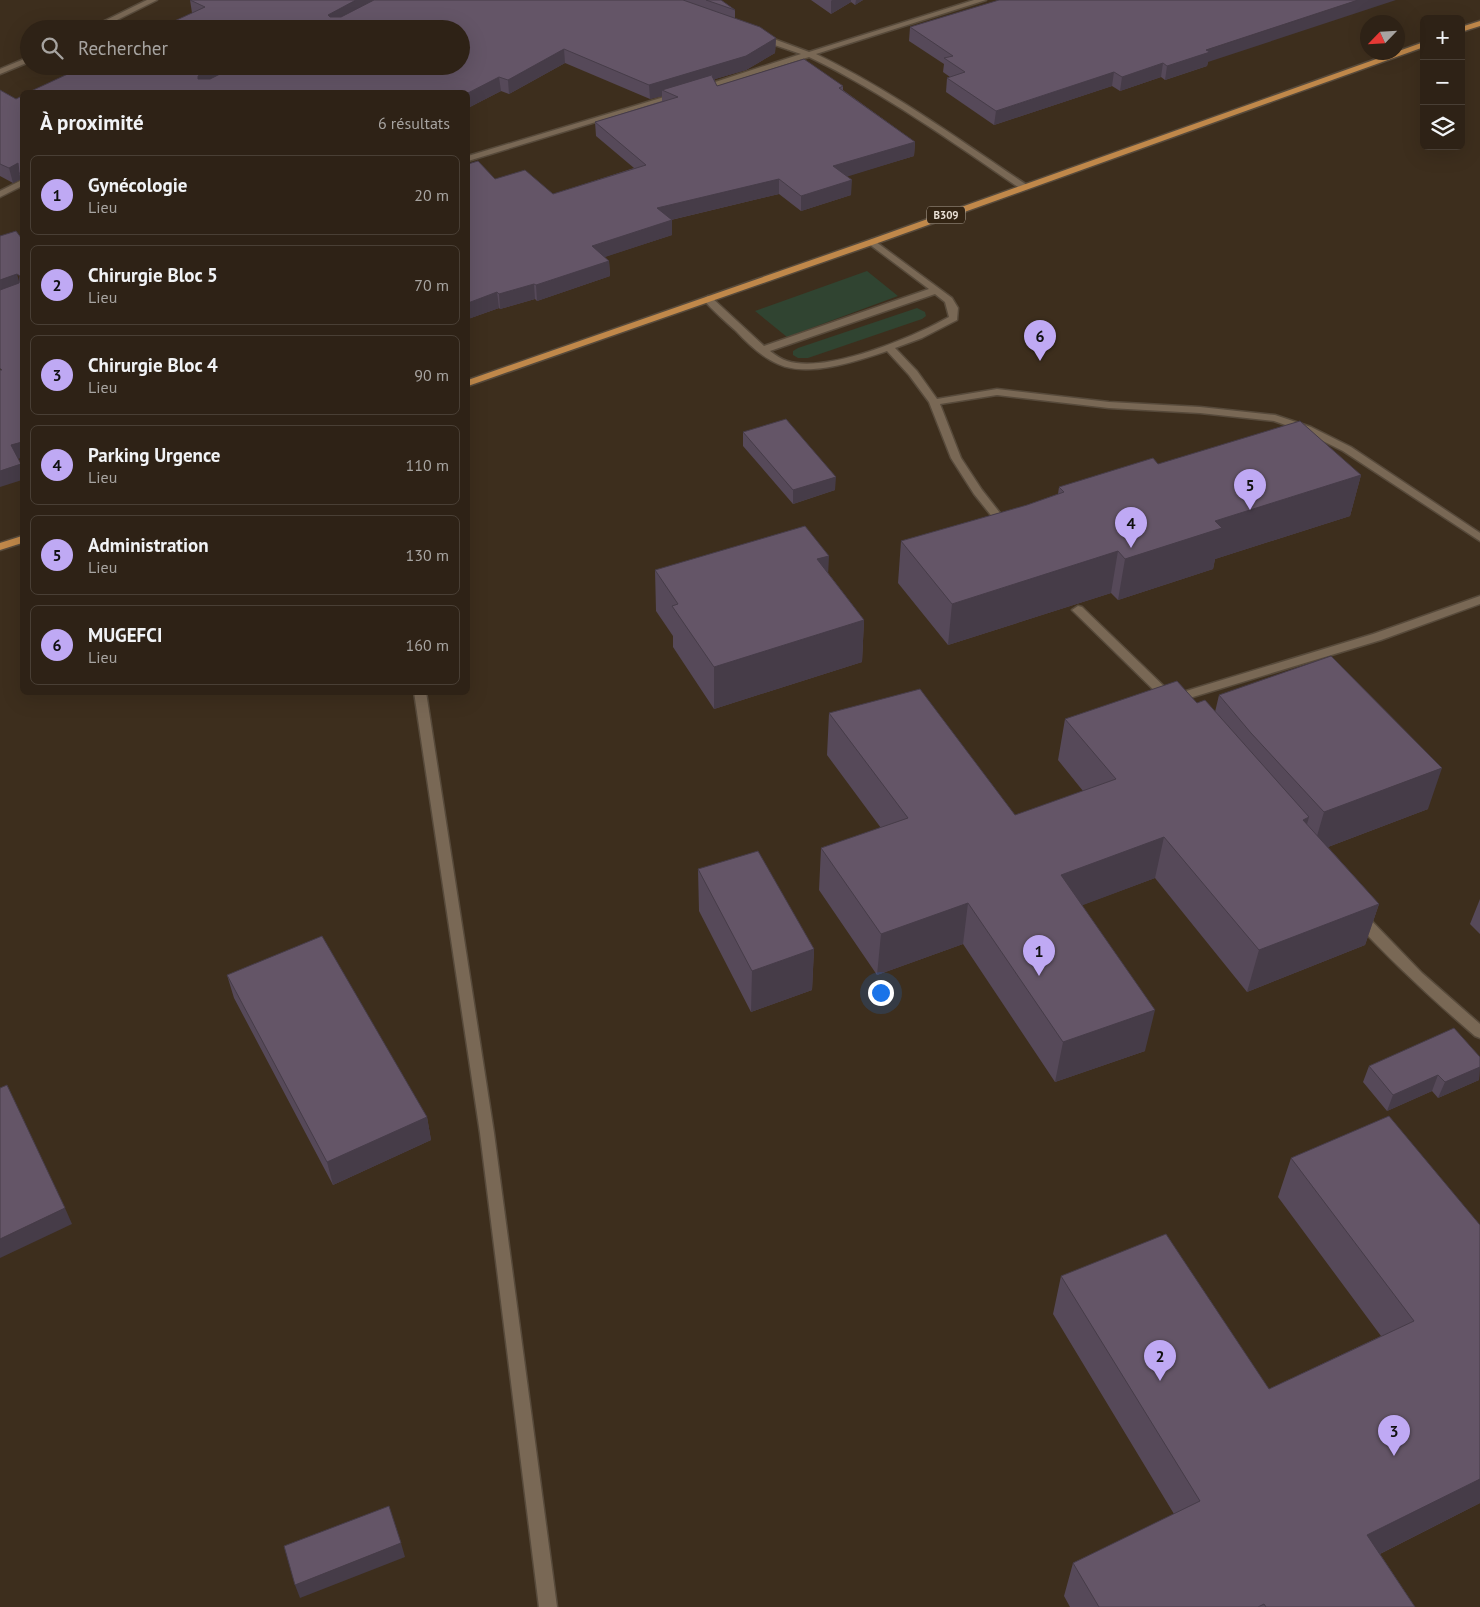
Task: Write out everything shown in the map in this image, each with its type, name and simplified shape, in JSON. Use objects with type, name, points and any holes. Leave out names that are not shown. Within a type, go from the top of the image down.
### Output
[{"type":"main road","points":[[1465,29],[1480,24]]},
{"type":"main road","name":"B309","points":[[470,382],[872,242],[1420,45]]},
{"type":"main road","points":[[0,547],[20,541]]},
{"type":"street","points":[[111,20],[153,0]]},
{"type":"street","points":[[697,90],[982,0]]},
{"type":"street","points":[[748,33],[811,55],[853,74],[1024,187]]},
{"type":"street","points":[[0,72],[20,63]]},
{"type":"street","points":[[470,158],[687,92]]},
{"type":"street","points":[[0,194],[20,184]]},
{"type":"street","points":[[708,299],[763,350],[782,363],[797,367],[814,367],[848,360],[939,327],[954,318],[953,308],[948,300],[872,242]]},
{"type":"street","points":[[763,350],[936,290]]},
{"type":"street","points":[[888,347],[913,372],[934,402],[956,458],[978,492],[1012,535]]},
{"type":"street","points":[[934,402],[997,392],[1109,405],[1200,410],[1275,418],[1307,429],[1347,449],[1480,538]]},
{"type":"street","points":[[1170,700],[1377,637],[1480,600]]},
{"type":"street","points":[[1078,610],[1182,714]]},
{"type":"street","points":[[420,695],[486,1133],[548,1607]]},
{"type":"street","points":[[1352,908],[1384,944],[1428,988],[1480,1032]]},
{"type":"green space","points":[[867,271],[898,296],[787,337],[755,311]]},
{"type":"green space","points":[[917,308],[925,312],[926,316],[922,319],[808,358],[798,358],[793,355],[793,351],[798,348]]},
{"type":"building","points":[[190,0],[356,0],[328,15],[330,17],[341,17],[374,0],[683,0],[760,27],[776,38],[746,56],[649,85],[564,49],[508,80],[499,77],[470,92],[470,90],[33,90],[66,75],[200,75],[198,79],[210,79],[218,75],[470,75],[470,20],[177,20],[205,7]]},
{"type":"building","points":[[706,0],[721,0],[735,10]]},
{"type":"building","points":[[999,0],[1358,0],[1206,50],[1210,52],[1167,66],[1163,63],[1122,77],[1114,72],[996,111],[947,78],[965,72],[944,58],[953,56],[910,27]]},
{"type":"building","points":[[804,59],[843,86],[839,88],[915,142],[833,166],[852,180],[801,196],[779,179],[657,208],[672,220],[592,246],[609,261],[536,285],[499,294],[497,292],[470,302],[470,163],[478,161],[495,179],[525,170],[553,194],[646,165],[595,122],[678,97],[662,90],[715,74],[712,76],[717,86]]},
{"type":"building","points":[[0,90],[16,99],[20,97],[20,173],[18,163],[9,168],[0,164]]},
{"type":"building","points":[[16,231],[20,236],[20,276],[17,274],[0,280],[0,236]]},
{"type":"building","points":[[20,276],[20,443],[11,445],[20,464],[0,471],[0,370],[2,370],[0,368],[0,290],[19,283]]},
{"type":"building","points":[[786,419],[836,477],[793,490],[743,432]]},
{"type":"building","points":[[1300,421],[1361,475],[1215,521],[1222,528],[1125,559],[1118,551],[952,604],[901,541],[1027,505],[1064,492],[1059,487],[1153,458],[1158,464]]},
{"type":"building","points":[[805,526],[829,556],[817,559],[864,620],[714,667],[672,606],[678,604],[655,570]]},
{"type":"building","points":[[1331,656],[1442,768],[1324,812],[1251,733],[1219,695]]},
{"type":"building","points":[[1177,681],[1197,703],[1205,700],[1309,817],[1303,820],[1379,904],[1259,950],[1164,837],[1061,875],[1155,1010],[1063,1042],[968,903],[881,934],[821,848],[908,818],[829,713],[920,689],[1015,815],[1116,779],[1065,719]]},
{"type":"building","points":[[758,851],[814,949],[752,971],[698,869]]},
{"type":"building","points":[[322,936],[427,1117],[327,1162],[227,975]]},
{"type":"building","points":[[1454,1028],[1480,1057],[1480,1067],[1445,1082],[1438,1075],[1393,1095],[1369,1066]]},
{"type":"building","points":[[7,1085],[65,1208],[0,1239],[0,1088]]},
{"type":"building","points":[[1389,1116],[1480,1225],[1480,1479],[1367,1535],[1415,1607],[1266,1607],[1264,1604],[1258,1607],[1099,1607],[1073,1563],[1200,1501],[1061,1276],[1166,1234],[1269,1389],[1414,1321],[1291,1158]]},
{"type":"building","points":[[389,1506],[401,1543],[295,1585],[284,1546]]},
{"type":"place","name":"MUGEFCI","points":[[1040,361]]},
{"type":"place","name":"Administration","points":[[1250,510]]},
{"type":"place","name":"Parking Urgence","points":[[1131,548]]},
{"type":"place","name":"Gynécologie","points":[[1039,976]]},
{"type":"place","name":"Chirurgie Bloc 5","points":[[1160,1381]]},
{"type":"place","name":"Chirurgie Bloc 4","points":[[1394,1456]]}]
